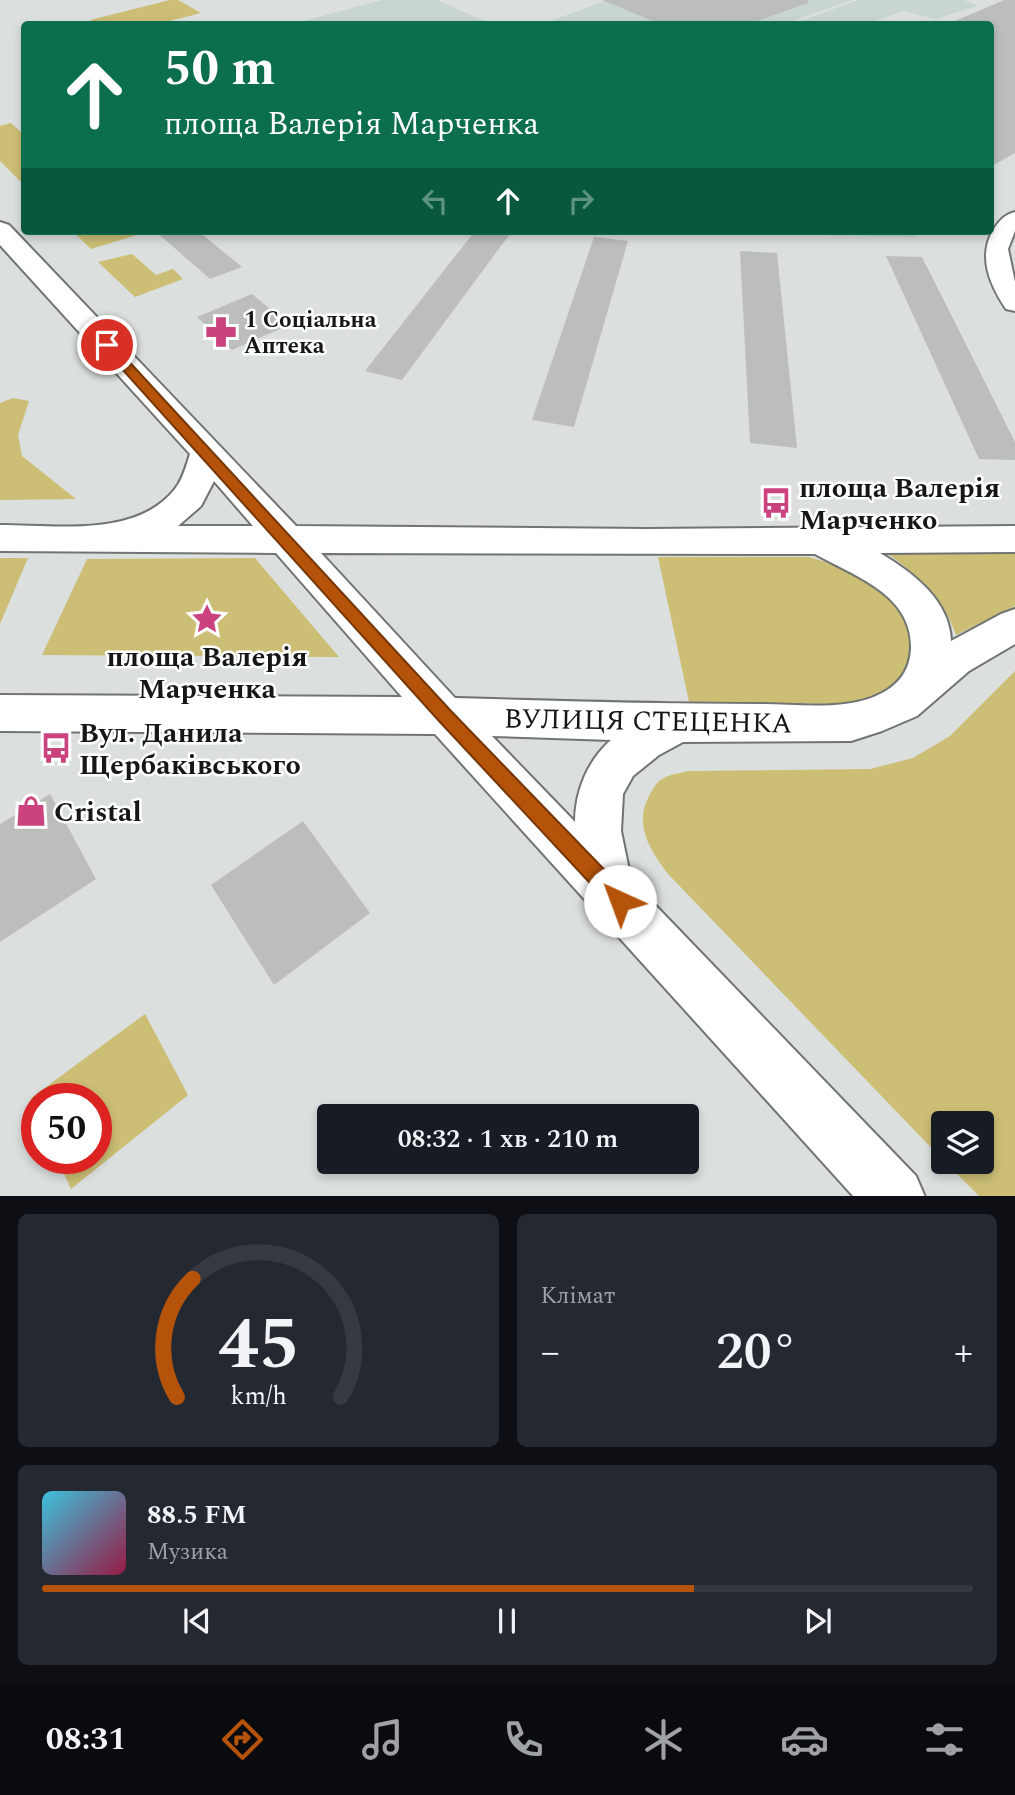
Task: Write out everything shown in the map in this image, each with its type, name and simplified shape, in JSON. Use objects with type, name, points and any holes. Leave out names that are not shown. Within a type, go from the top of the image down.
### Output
[{"type":"main road","points":[[0,230],[207,452],[445,716],[895,1196]]},
{"type":"main road","points":[[112,538],[160,521],[186,502],[199,482],[207,452]]},
{"type":"main road","points":[[0,538],[1015,539]]},
{"type":"main road","points":[[818,540],[868,563],[896,580],[919,603],[931,631],[932,659],[923,684]]},
{"type":"main road","name":"ВУЛИЦЯ СТЕЦЕНКА","points":[[0,713],[445,716],[677,723],[851,722],[882,713],[902,702],[955,659],[1015,625]]},
{"type":"main road","points":[[609,888],[599,852],[597,812],[605,777],[632,748],[677,723]]},
{"type":"street","points":[[1015,218],[999,234],[995,249],[1005,287],[1015,304]]},
{"type":"shaded area","points":[[170,0],[178,0],[201,13],[170,21],[90,20]]},
{"type":"shaded area","points":[[382,0],[437,0],[484,21],[303,21]]},
{"type":"shaded area","points":[[608,0],[852,0],[792,21],[553,20]]},
{"type":"shaded area","points":[[858,0],[964,0],[978,6],[935,19],[904,11],[876,21],[801,21]]},
{"type":"shaded area","points":[[11,123],[21,132],[21,182],[0,161],[0,126]]},
{"type":"shaded area","points":[[76,235],[137,235],[91,249]]},
{"type":"shaded area","points":[[821,235],[915,235],[916,237]]},
{"type":"shaded area","points":[[132,254],[156,275],[173,269],[183,279],[135,297],[98,262]]},
{"type":"shaded area","points":[[13,398],[29,401],[18,435],[22,456],[76,499],[0,500],[0,403]]},
{"type":"shaded area","points":[[1015,553],[1015,606],[956,635],[945,611],[929,589],[888,554]]},
{"type":"shaded area","points":[[658,557],[809,557],[838,567],[870,583],[897,604],[912,631],[915,658],[899,681],[874,697],[846,704],[689,702]]},
{"type":"shaded area","points":[[0,558],[28,558],[0,624]]},
{"type":"shaded area","points":[[255,558],[339,657],[42,655],[87,559]]},
{"type":"shaded area","points":[[1015,671],[1015,1196],[979,1196],[957,1174],[994,1174],[994,1111],[931,1111],[931,1148],[668,874],[646,838],[644,828],[644,808],[648,798],[657,783],[668,776],[688,771],[870,769],[913,758],[950,736]]},
{"type":"shaded area","points":[[145,1014],[188,1095],[112,1156],[112,1083],[51,1083]]},
{"type":"shaded area","points":[[64,1174],[90,1174],[71,1189]]},
{"type":"building","points":[[602,0],[808,0],[808,3],[757,21],[653,21]]},
{"type":"building","points":[[1004,0],[1015,0],[1015,153],[994,165],[994,21],[955,21]]},
{"type":"building","points":[[160,235],[203,235],[242,267],[210,279]]},
{"type":"building","points":[[472,235],[509,235],[402,380],[365,371]]},
{"type":"building","points":[[594,237],[628,241],[574,427],[532,420]]},
{"type":"building","points":[[740,251],[777,253],[797,448],[750,443]]},
{"type":"building","points":[[886,256],[922,257],[1015,442],[1015,460],[979,459]]},
{"type":"building","points":[[252,294],[289,325],[232,350],[197,317]]},
{"type":"building","points":[[50,794],[96,879],[0,942],[0,824]]},
{"type":"building","points":[[303,821],[370,913],[274,985],[211,885]]},
{"type":"place","name":"1 Соціальна Аптека","points":[[221,332]]},
{"type":"place","name":"площа Валерія Марченко","points":[[776,503]]},
{"type":"place","name":"площа Валерія Марченка","points":[[207,619]]},
{"type":"place","name":"Вул. Данила Щербаківського","points":[[56,748]]},
{"type":"place","name":"Cristal","points":[[31,811]]},
{"type":"route","points":[[107,345],[445,716],[620,901]]}]
